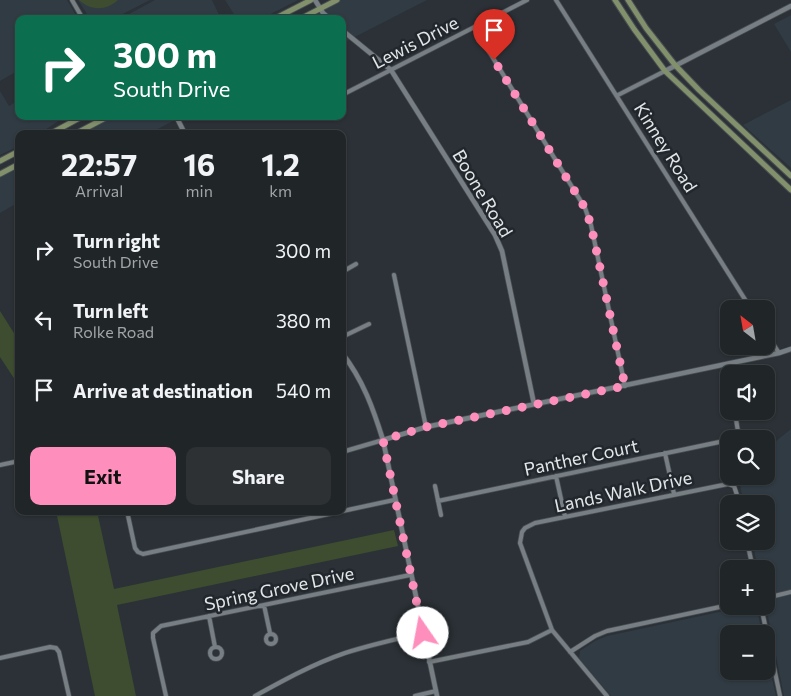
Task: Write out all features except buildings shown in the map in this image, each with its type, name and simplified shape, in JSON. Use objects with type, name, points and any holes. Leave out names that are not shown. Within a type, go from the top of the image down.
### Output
[{"type":"main road","points":[[282,15],[311,0]]},
{"type":"main road","points":[[308,15],[337,0]]},
{"type":"main road","points":[[615,0],[665,71],[791,190]]},
{"type":"main road","points":[[628,0],[646,28],[675,65],[791,176]]},
{"type":"main road","points":[[60,130],[76,120]]},
{"type":"main road","points":[[83,130],[101,120]]},
{"type":"main road","points":[[758,159],[765,151]]},
{"type":"main road","points":[[0,161],[15,153]]},
{"type":"main road","points":[[0,174],[15,166]]},
{"type":"street","points":[[72,0],[81,15]]},
{"type":"street","points":[[315,0],[326,15]]},
{"type":"street","name":"Lewis Drive","points":[[346,93],[527,0]]},
{"type":"street","name":"Kinney Road","points":[[556,0],[745,300]]},
{"type":"street","points":[[618,96],[791,6]]},
{"type":"street","points":[[474,27],[585,208],[591,225],[625,386]]},
{"type":"street","name":"Boone Road","points":[[346,33],[391,70],[495,235],[502,251],[534,404]]},
{"type":"street","points":[[346,270],[356,264]]},
{"type":"street","points":[[394,275],[426,427]]},
{"type":"street","points":[[346,336],[368,324]]},
{"type":"street","points":[[775,348],[779,354]]},
{"type":"street","points":[[346,451],[426,427],[779,354],[791,349]]},
{"type":"street","points":[[346,358],[356,372],[373,408],[383,440],[436,694],[415,696]]},
{"type":"street","name":"Panther Court","points":[[438,501],[720,442]]},
{"type":"street","points":[[665,453],[674,494]]},
{"type":"street","points":[[0,465],[15,462]]},
{"type":"street","points":[[556,476],[565,517]]},
{"type":"street","name":"Lands Walk Drive","points":[[552,630],[520,543],[522,532],[525,528],[535,523],[728,484],[734,486],[737,495]]},
{"type":"street","points":[[435,486],[441,515]]},
{"type":"street","points":[[346,510],[394,500]]},
{"type":"street","points":[[128,515],[135,548],[143,554],[324,515]]},
{"type":"street","name":"Spring Grove Drive","points":[[166,696],[153,632],[161,626],[410,575]]},
{"type":"street","points":[[775,596],[791,592]]},
{"type":"street","points":[[264,605],[270,634]]},
{"type":"street","points":[[570,652],[595,636],[607,631],[720,607]]},
{"type":"street","points":[[763,615],[780,696]]},
{"type":"street","points":[[209,616],[215,647]]},
{"type":"street","points":[[429,662],[528,642],[552,630],[606,696]]},
{"type":"street","points":[[255,696],[293,676],[334,658],[377,644],[423,633]]},
{"type":"street","points":[[0,658],[56,648],[59,652],[69,696]]},
{"type":"shaded area","points":[[0,0],[67,0],[76,15],[15,15],[15,72],[0,81]]},
{"type":"shaded area","points":[[78,0],[150,0],[121,15],[87,15]]},
{"type":"shaded area","points":[[155,0],[212,0],[219,15],[127,15]]},
{"type":"shaded area","points":[[225,0],[298,0],[269,15],[234,15]]},
{"type":"shaded area","points":[[342,0],[427,0],[346,41],[346,15],[314,15]]},
{"type":"shaded area","points":[[791,15],[791,52],[774,24]]},
{"type":"shaded area","points":[[0,91],[9,106],[15,102],[15,120],[60,120],[45,130],[15,130],[15,148],[0,155]]},
{"type":"shaded area","points":[[791,100],[791,168],[743,125]]},
{"type":"shaded area","points":[[108,120],[175,120],[156,130],[89,130]]},
{"type":"shaded area","points":[[15,169],[15,204],[0,213],[0,176]]},
{"type":"shaded area","points":[[791,429],[791,696],[784,696],[775,651],[775,625],[770,625],[768,615],[775,615],[775,560],[756,560],[754,550],[775,550],[775,495],[742,495],[740,485],[775,485],[775,442]]},
{"type":"shaded area","points":[[720,612],[720,615],[758,615],[760,625],[720,625],[720,680],[772,680],[776,696],[611,696],[579,658],[580,651],[607,636]]},
{"type":"green space","points":[[79,0],[118,0],[104,8],[93,8]]},
{"type":"green space","points":[[0,311],[15,335],[15,380],[0,357]]},
{"type":"green space","points":[[57,515],[98,515],[114,589],[394,530],[398,546],[117,605],[136,696],[95,696]]},
{"type":"route","points":[[423,633],[383,440],[426,427],[625,386],[591,225],[585,208],[494,60]]}]
